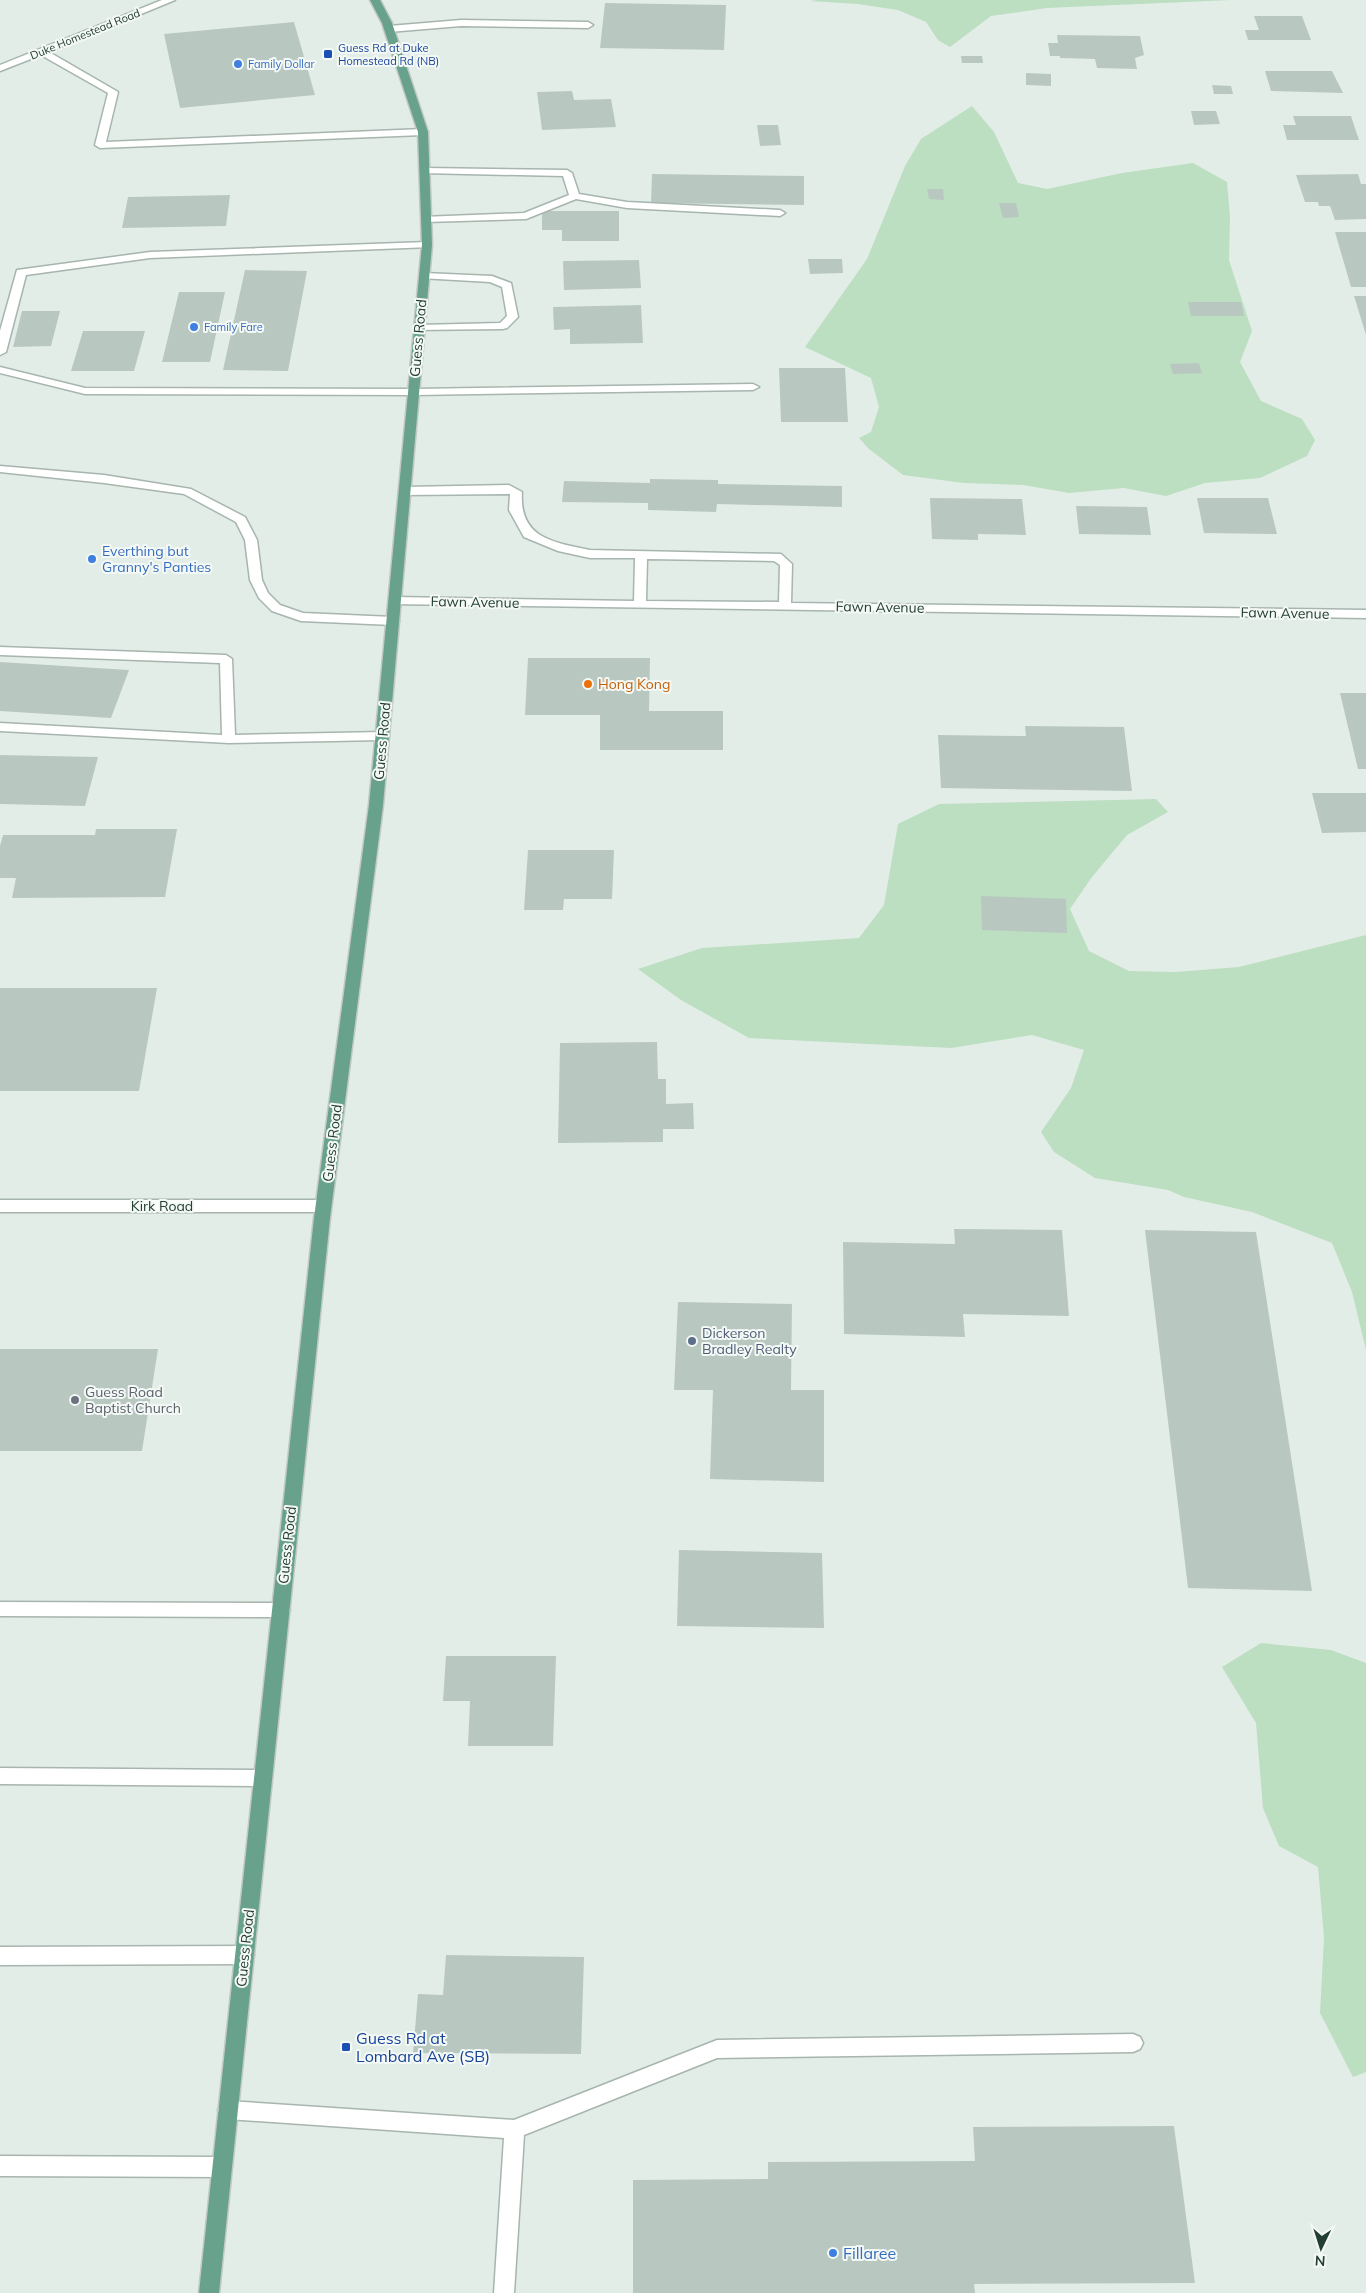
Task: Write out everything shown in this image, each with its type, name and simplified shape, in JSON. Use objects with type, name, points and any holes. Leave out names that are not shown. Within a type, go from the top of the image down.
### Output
[{"type":"main road","name":"Guess Road","points":[[209,2293],[323,1206],[376,805],[424,276],[426,219],[422,132],[389,29],[375,0]]},
{"type":"street","name":"Duke Homestead Road","points":[[0,68],[170,0]]},
{"type":"street","points":[[389,29],[461,24],[588,25]]},
{"type":"street","points":[[43,52],[113,92],[100,145],[422,132]]},
{"type":"street","points":[[425,171],[567,173],[575,196]]},
{"type":"street","points":[[426,219],[526,216],[575,196],[627,206],[780,213]]},
{"type":"street","points":[[0,352],[21,272],[150,255],[426,244]]},
{"type":"street","points":[[419,328],[503,326],[513,317],[507,284],[492,279],[424,276]]},
{"type":"street","points":[[0,370],[85,391],[414,392],[753,387]]},
{"type":"street","points":[[0,469],[104,479],[187,491],[242,520],[251,540],[256,580],[263,594],[276,608],[301,617],[393,622]]},
{"type":"street","points":[[405,491],[509,489],[516,492],[515,510],[528,534],[562,548],[590,554],[777,556],[786,564],[785,606]]},
{"type":"street","points":[[640,604],[641,555]]},
{"type":"street","name":"Fawn Avenue","points":[[395,601],[1366,614]]},
{"type":"street","points":[[0,651],[226,658],[229,739]]},
{"type":"street","points":[[0,727],[229,739],[382,736]]},
{"type":"street","name":"Kirk Road","points":[[0,1206],[323,1206]]},
{"type":"street","points":[[0,1609],[281,1610]]},
{"type":"street","points":[[0,1776],[263,1778]]},
{"type":"street","points":[[0,1956],[244,1955]]},
{"type":"street","points":[[228,2110],[514,2129],[717,2049],[1133,2043]]},
{"type":"street","points":[[504,2293],[514,2129]]},
{"type":"street","points":[[0,2166],[222,2167]]},
{"type":"green space","points":[[1231,0],[1047,8],[991,16],[950,47],[938,40],[926,22],[898,10],[858,4],[809,1]]},
{"type":"green space","points":[[972,106],[994,132],[1018,183],[1047,189],[1122,173],[1193,163],[1227,182],[1230,216],[1229,260],[1252,331],[1240,362],[1261,401],[1302,419],[1315,440],[1307,456],[1260,478],[1205,483],[1166,496],[1124,488],[1069,493],[1023,485],[964,483],[903,475],[869,449],[859,438],[871,432],[879,407],[871,378],[805,347],[867,259],[905,166],[921,139]]},
{"type":"green space","points":[[1156,799],[1168,812],[1127,835],[1092,877],[1070,909],[1089,951],[1129,971],[1176,972],[1239,967],[1366,935],[1366,1350],[1352,1292],[1332,1243],[1252,1212],[1184,1197],[1168,1190],[1095,1178],[1054,1152],[1041,1132],[1071,1088],[1084,1050],[1032,1035],[951,1048],[749,1038],[681,1000],[638,969],[702,948],[859,938],[884,905],[898,824],[939,804]]},
{"type":"green space","points":[[1261,1643],[1331,1650],[1366,1663],[1366,2072],[1353,2077],[1320,2013],[1324,1938],[1318,1867],[1279,1846],[1263,1808],[1256,1723],[1222,1667]]},
{"type":"building","points":[[605,3],[726,5],[724,50],[600,48]]},
{"type":"building","points":[[1254,16],[1302,16],[1311,40],[1248,40],[1245,30],[1259,30]]},
{"type":"building","name":"Family Dollar","points":[[294,22],[315,95],[180,108],[164,34]]},
{"type":"building","points":[[1057,35],[1140,36],[1144,55],[1135,58],[1137,69],[1097,68],[1095,59],[1050,56],[1048,43],[1058,43]]},
{"type":"building","points":[[961,56],[982,56],[983,63],[962,63]]},
{"type":"building","points":[[1265,71],[1332,71],[1343,93],[1271,91]]},
{"type":"building","points":[[1026,73],[1051,74],[1051,86],[1026,85]]},
{"type":"building","points":[[1212,85],[1231,86],[1233,94],[1214,94]]},
{"type":"building","points":[[572,91],[574,100],[611,99],[616,127],[542,130],[537,92]]},
{"type":"building","points":[[1191,111],[1216,111],[1220,124],[1194,125]]},
{"type":"building","points":[[1293,116],[1351,116],[1359,140],[1287,140],[1283,125],[1296,125]]},
{"type":"building","points":[[757,125],[778,125],[781,145],[760,146]]},
{"type":"building","points":[[652,174],[804,176],[804,205],[651,203]]},
{"type":"building","points":[[1358,174],[1361,184],[1366,184],[1366,219],[1335,220],[1330,206],[1319,206],[1318,202],[1305,202],[1296,175]]},
{"type":"building","points":[[927,189],[943,189],[944,200],[929,199]]},
{"type":"building","points":[[230,195],[226,226],[122,228],[128,197]]},
{"type":"building","points":[[999,203],[1016,203],[1019,217],[1003,218]]},
{"type":"building","points":[[542,211],[619,211],[619,241],[562,241],[562,230],[542,230]]},
{"type":"building","points":[[1335,232],[1366,232],[1366,287],[1351,287]]},
{"type":"building","points":[[808,259],[842,259],[843,273],[810,274]]},
{"type":"building","points":[[639,260],[641,288],[564,290],[563,261]]},
{"type":"building","points":[[245,270],[307,271],[288,371],[223,370]]},
{"type":"building","name":"Family Fare","points":[[179,292],[225,292],[210,362],[162,362]]},
{"type":"building","points":[[1354,296],[1366,296],[1366,335]]},
{"type":"building","points":[[1188,302],[1241,302],[1244,316],[1191,316]]},
{"type":"building","points":[[641,305],[643,343],[570,344],[570,329],[554,330],[553,307]]},
{"type":"building","points":[[22,311],[60,311],[51,346],[13,347]]},
{"type":"building","points":[[83,331],[145,331],[134,371],[71,371]]},
{"type":"building","points":[[1199,363],[1202,373],[1173,374],[1170,364]]},
{"type":"building","points":[[779,368],[845,368],[848,422],[781,422]]},
{"type":"building","points":[[650,479],[718,480],[718,484],[842,486],[842,507],[717,504],[716,512],[648,510],[648,503],[562,502],[564,481],[650,483]]},
{"type":"building","points":[[930,498],[1022,499],[1026,535],[978,534],[978,540],[932,539]]},
{"type":"building","points":[[1197,498],[1268,498],[1277,534],[1204,533]]},
{"type":"building","points":[[1076,506],[1147,507],[1151,535],[1079,534]]},
{"type":"building","name":"Hong Kong","points":[[528,658],[650,658],[649,711],[723,711],[723,750],[600,750],[600,715],[525,715]]},
{"type":"building","points":[[0,662],[129,670],[111,718],[0,711]]},
{"type":"building","points":[[1340,693],[1366,693],[1366,769],[1358,769]]},
{"type":"building","points":[[1025,726],[1124,727],[1132,791],[941,788],[938,735],[1026,736]]},
{"type":"building","points":[[0,755],[98,757],[85,806],[0,804]]},
{"type":"building","points":[[1312,793],[1366,793],[1366,832],[1322,833]]},
{"type":"building","points":[[96,829],[177,829],[165,897],[12,898],[16,878],[0,878],[0,846],[3,835],[95,835]]},
{"type":"building","points":[[528,850],[614,850],[612,899],[564,899],[563,910],[524,910]]},
{"type":"building","points":[[981,896],[1066,899],[1067,933],[982,930]]},
{"type":"building","points":[[0,988],[157,988],[139,1091],[0,1091]]},
{"type":"building","points":[[657,1042],[658,1079],[666,1079],[666,1104],[693,1103],[694,1129],[663,1129],[663,1142],[558,1143],[560,1043]]},
{"type":"building","points":[[954,1229],[1062,1230],[1069,1316],[963,1314],[965,1337],[844,1334],[843,1242],[955,1244]]},
{"type":"building","points":[[1145,1230],[1256,1232],[1312,1591],[1188,1588]]},
{"type":"building","points":[[678,1302],[792,1304],[791,1390],[824,1390],[824,1482],[710,1479],[713,1390],[674,1390]]},
{"type":"building","name":"Guess Road Baptist Church","points":[[0,1349],[158,1349],[142,1451],[0,1451]]},
{"type":"building","points":[[679,1550],[822,1553],[824,1628],[677,1626]]},
{"type":"building","points":[[446,1656],[556,1656],[553,1746],[468,1746],[470,1701],[443,1701]]},
{"type":"building","points":[[446,1955],[584,1957],[581,2054],[413,2053],[418,1994],[443,1995]]},
{"type":"building","points":[[1174,2126],[1195,2283],[974,2284],[975,2293],[633,2293],[633,2180],[768,2179],[768,2162],[975,2161],[973,2127]]},
{"type":"place","name":"Guess Rd at Duke Homestead Rd (NB)","points":[[328,54]]},
{"type":"place","name":"Family Dollar","points":[[238,64]]},
{"type":"place","name":"Family Fare","points":[[194,327]]},
{"type":"place","name":"Everthing but Granny's Panties","points":[[92,559]]},
{"type":"place","name":"Hong Kong","points":[[588,684]]},
{"type":"place","name":"Dickerson Bradley Realty","points":[[692,1341]]},
{"type":"place","name":"Guess Road Baptist Church","points":[[75,1400]]},
{"type":"place","name":"Guess Rd at Lombard Ave (SB)","points":[[346,2047]]},
{"type":"place","name":"Fillaree","points":[[833,2253]]}]
